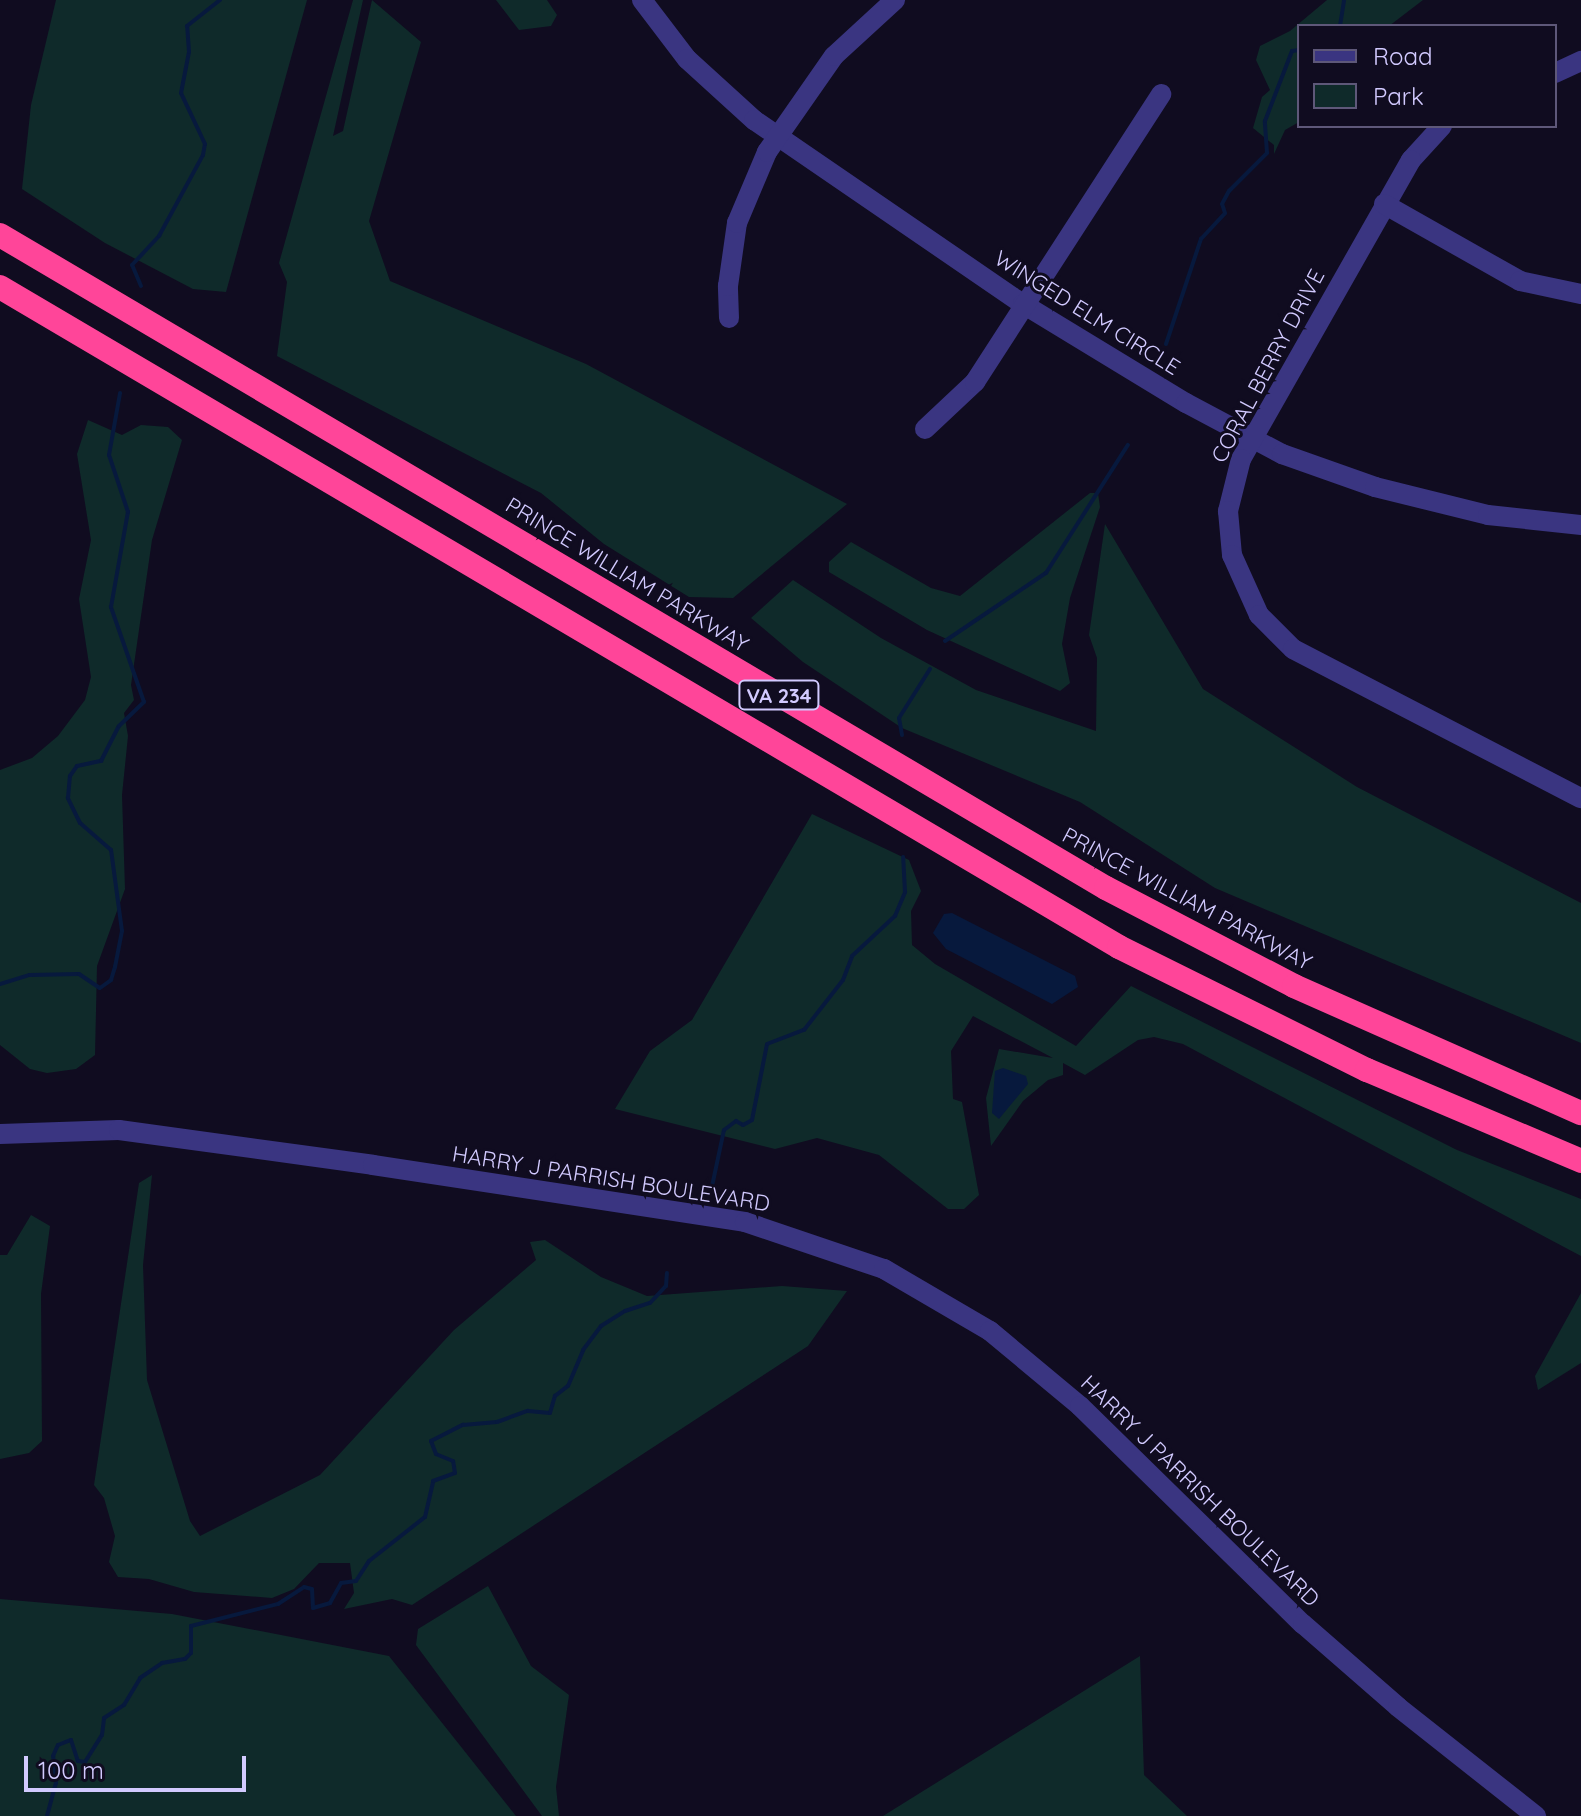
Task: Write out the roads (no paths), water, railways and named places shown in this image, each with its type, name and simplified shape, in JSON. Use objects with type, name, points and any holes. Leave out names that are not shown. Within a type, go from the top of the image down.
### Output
[{"type":"highway","name":"PRINCE WILLIAM PARKWAY","points":[[0,235],[1106,888],[1355,1015],[1581,1113]]},
{"type":"highway","name":"VA 234","points":[[0,287],[1119,947],[1367,1070],[1581,1161]]},
{"type":"street","name":"WINGED ELM CIRCLE","points":[[642,0],[687,59],[776,136],[1023,304],[1252,439],[1305,463],[1434,504],[1581,525]]},
{"type":"street","points":[[729,318],[728,286],[737,223],[747,190],[776,136],[834,56],[895,0]]},
{"type":"street","points":[[1557,72],[1581,61]]},
{"type":"street","points":[[925,429],[961,399],[1161,94]]},
{"type":"street","name":"CORAL BERRY DRIVE","points":[[1440,128],[1411,160],[1384,204],[1252,439],[1233,483],[1228,533],[1249,599],[1279,636],[1328,670],[1581,798]]},
{"type":"street","points":[[1384,204],[1520,281],[1581,294]]},
{"type":"street","name":"HARRY J PARRISH BOULEVARD","points":[[0,1134],[119,1130],[373,1165],[745,1222],[884,1269],[990,1331],[1080,1406],[1303,1624],[1398,1707],[1536,1816]]},
{"type":"water","points":[[952,913],[1075,976],[1078,987],[1052,1004],[946,949],[933,933],[944,914]]},
{"type":"water","points":[[1003,1068],[1026,1076],[1028,1084],[999,1119],[992,1113],[995,1071]]},
{"type":"waterway","points":[[141,286],[132,265],[159,236],[203,155],[205,144],[181,93],[189,52],[187,26],[220,0]]},
{"type":"waterway","points":[[1340,24],[1344,0]]},
{"type":"waterway","points":[[1166,344],[1201,239],[1225,213],[1222,204],[1229,191],[1267,153],[1265,121],[1292,51],[1297,50]]},
{"type":"waterway","points":[[0,984],[30,975],[79,974],[100,988],[111,980],[115,967],[122,931],[111,850],[80,823],[68,798],[70,776],[77,766],[101,761],[119,726],[144,702],[111,607],[128,512],[109,455],[120,393]]},
{"type":"waterway","points":[[945,641],[1046,573],[1128,445]]},
{"type":"waterway","points":[[902,735],[899,718],[930,669]]},
{"type":"waterway","points":[[711,1191],[724,1130],[736,1121],[743,1125],[752,1120],[767,1044],[804,1030],[843,980],[852,956],[895,916],[905,892],[903,857]]},
{"type":"waterway","points":[[47,1816],[56,1783],[53,1756],[58,1745],[71,1740],[78,1761],[85,1762],[102,1735],[104,1718],[124,1705],[140,1678],[162,1663],[185,1659],[191,1653],[191,1626],[278,1604],[304,1587],[312,1589],[313,1608],[330,1603],[341,1583],[356,1581],[369,1561],[425,1517],[433,1481],[455,1473],[453,1461],[436,1454],[431,1441],[463,1425],[497,1422],[528,1411],[550,1413],[555,1396],[568,1386],[583,1350],[601,1326],[625,1311],[650,1303],[666,1286],[667,1273]]}]
